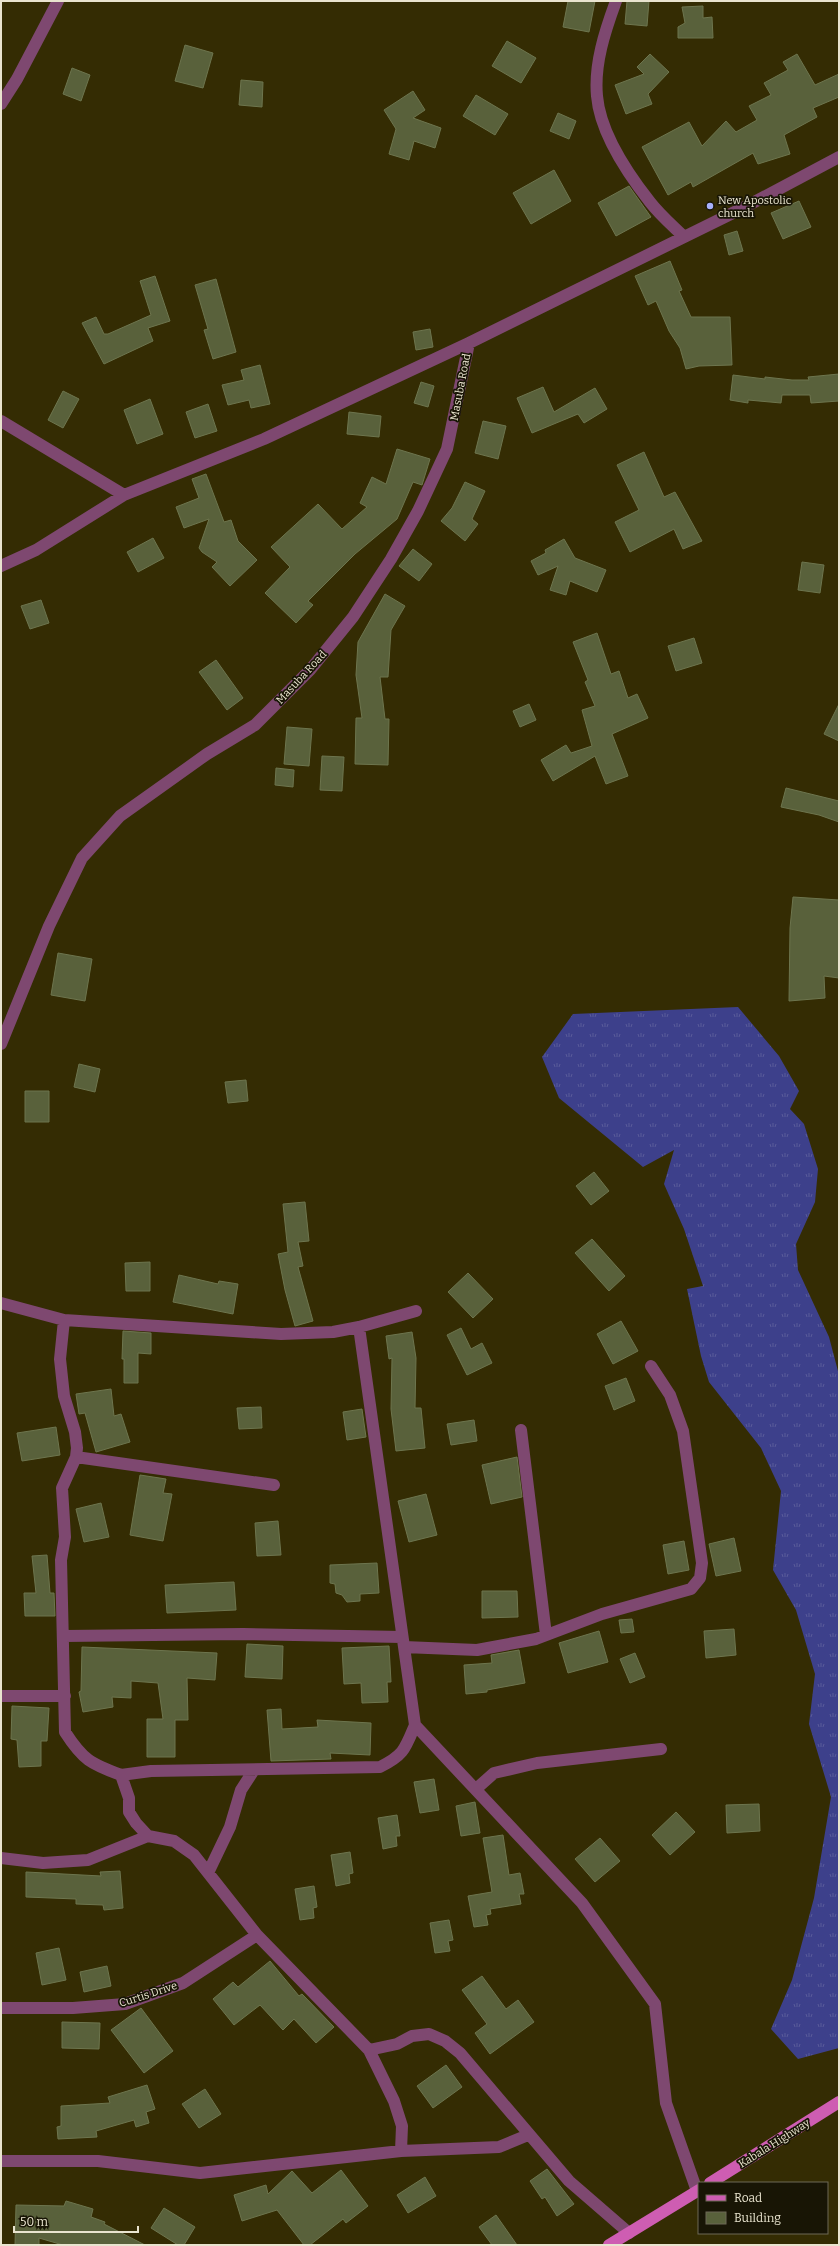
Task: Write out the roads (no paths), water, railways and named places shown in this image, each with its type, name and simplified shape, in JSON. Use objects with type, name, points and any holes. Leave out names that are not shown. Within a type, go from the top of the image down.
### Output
[{"type":"main road","name":"Kabala Highway","points":[[712,2182],[839,2102]]},
{"type":"main road","points":[[609,2245],[698,2190]]},
{"type":"street","points":[[1,104],[17,79],[58,1]]},
{"type":"street","points":[[616,1],[606,30],[597,74],[596,96],[600,115],[627,170],[651,203],[684,238]]},
{"type":"street","name":"Masuba Road","points":[[1,1044],[49,926],[82,858],[120,816],[207,754],[255,725],[310,670],[353,617],[391,560],[418,511],[447,449],[469,343],[684,238],[839,157]]},
{"type":"street","points":[[1,566],[36,550],[124,495],[264,439],[469,343]]},
{"type":"street","points":[[1,421],[124,495]]},
{"type":"street","points":[[1,1303],[64,1320],[281,1334],[333,1332],[359,1328],[416,1311]]},
{"type":"street","points":[[64,1320],[60,1359],[64,1396],[75,1432],[77,1448],[76,1457],[62,1488],[65,1537],[61,1560],[64,1636],[65,1732],[78,1752],[94,1765],[121,1775],[151,1771],[380,1767],[398,1758],[415,1725]]},
{"type":"street","points":[[359,1328],[415,1725],[582,1903],[655,2004],[666,2103],[698,2190]]},
{"type":"street","points":[[64,1636],[243,1634],[403,1642],[476,1650],[546,1635],[602,1614],[691,1589],[700,1578],[702,1563],[683,1431],[670,1395],[651,1366]]},
{"type":"street","points":[[521,1430],[546,1635]]},
{"type":"street","points":[[76,1457],[274,1485]]},
{"type":"street","points":[[1,1696],[65,1696]]},
{"type":"street","points":[[476,1789],[494,1773],[537,1763],[661,1749]]},
{"type":"street","points":[[208,1873],[230,1828],[241,1790],[254,1770]]},
{"type":"street","points":[[121,1775],[129,1798],[129,1812],[136,1823],[148,1836]]},
{"type":"street","points":[[1,1858],[43,1863],[88,1860],[148,1836],[174,1841],[194,1855],[257,1934],[369,2050],[394,2101],[402,2126],[402,2151]]},
{"type":"street","name":"Curtis Drive","points":[[1,2008],[73,2008],[125,2004],[183,1983],[257,1934]]},
{"type":"street","points":[[369,2050],[397,2044],[412,2036],[429,2034],[445,2041],[460,2053],[528,2135],[569,2181],[629,2233]]},
{"type":"street","points":[[1,2161],[98,2160],[200,2173],[402,2151],[499,2147],[528,2135]]},
{"type":"place","name":"New Apostolic church","points":[[710,206]]}]
